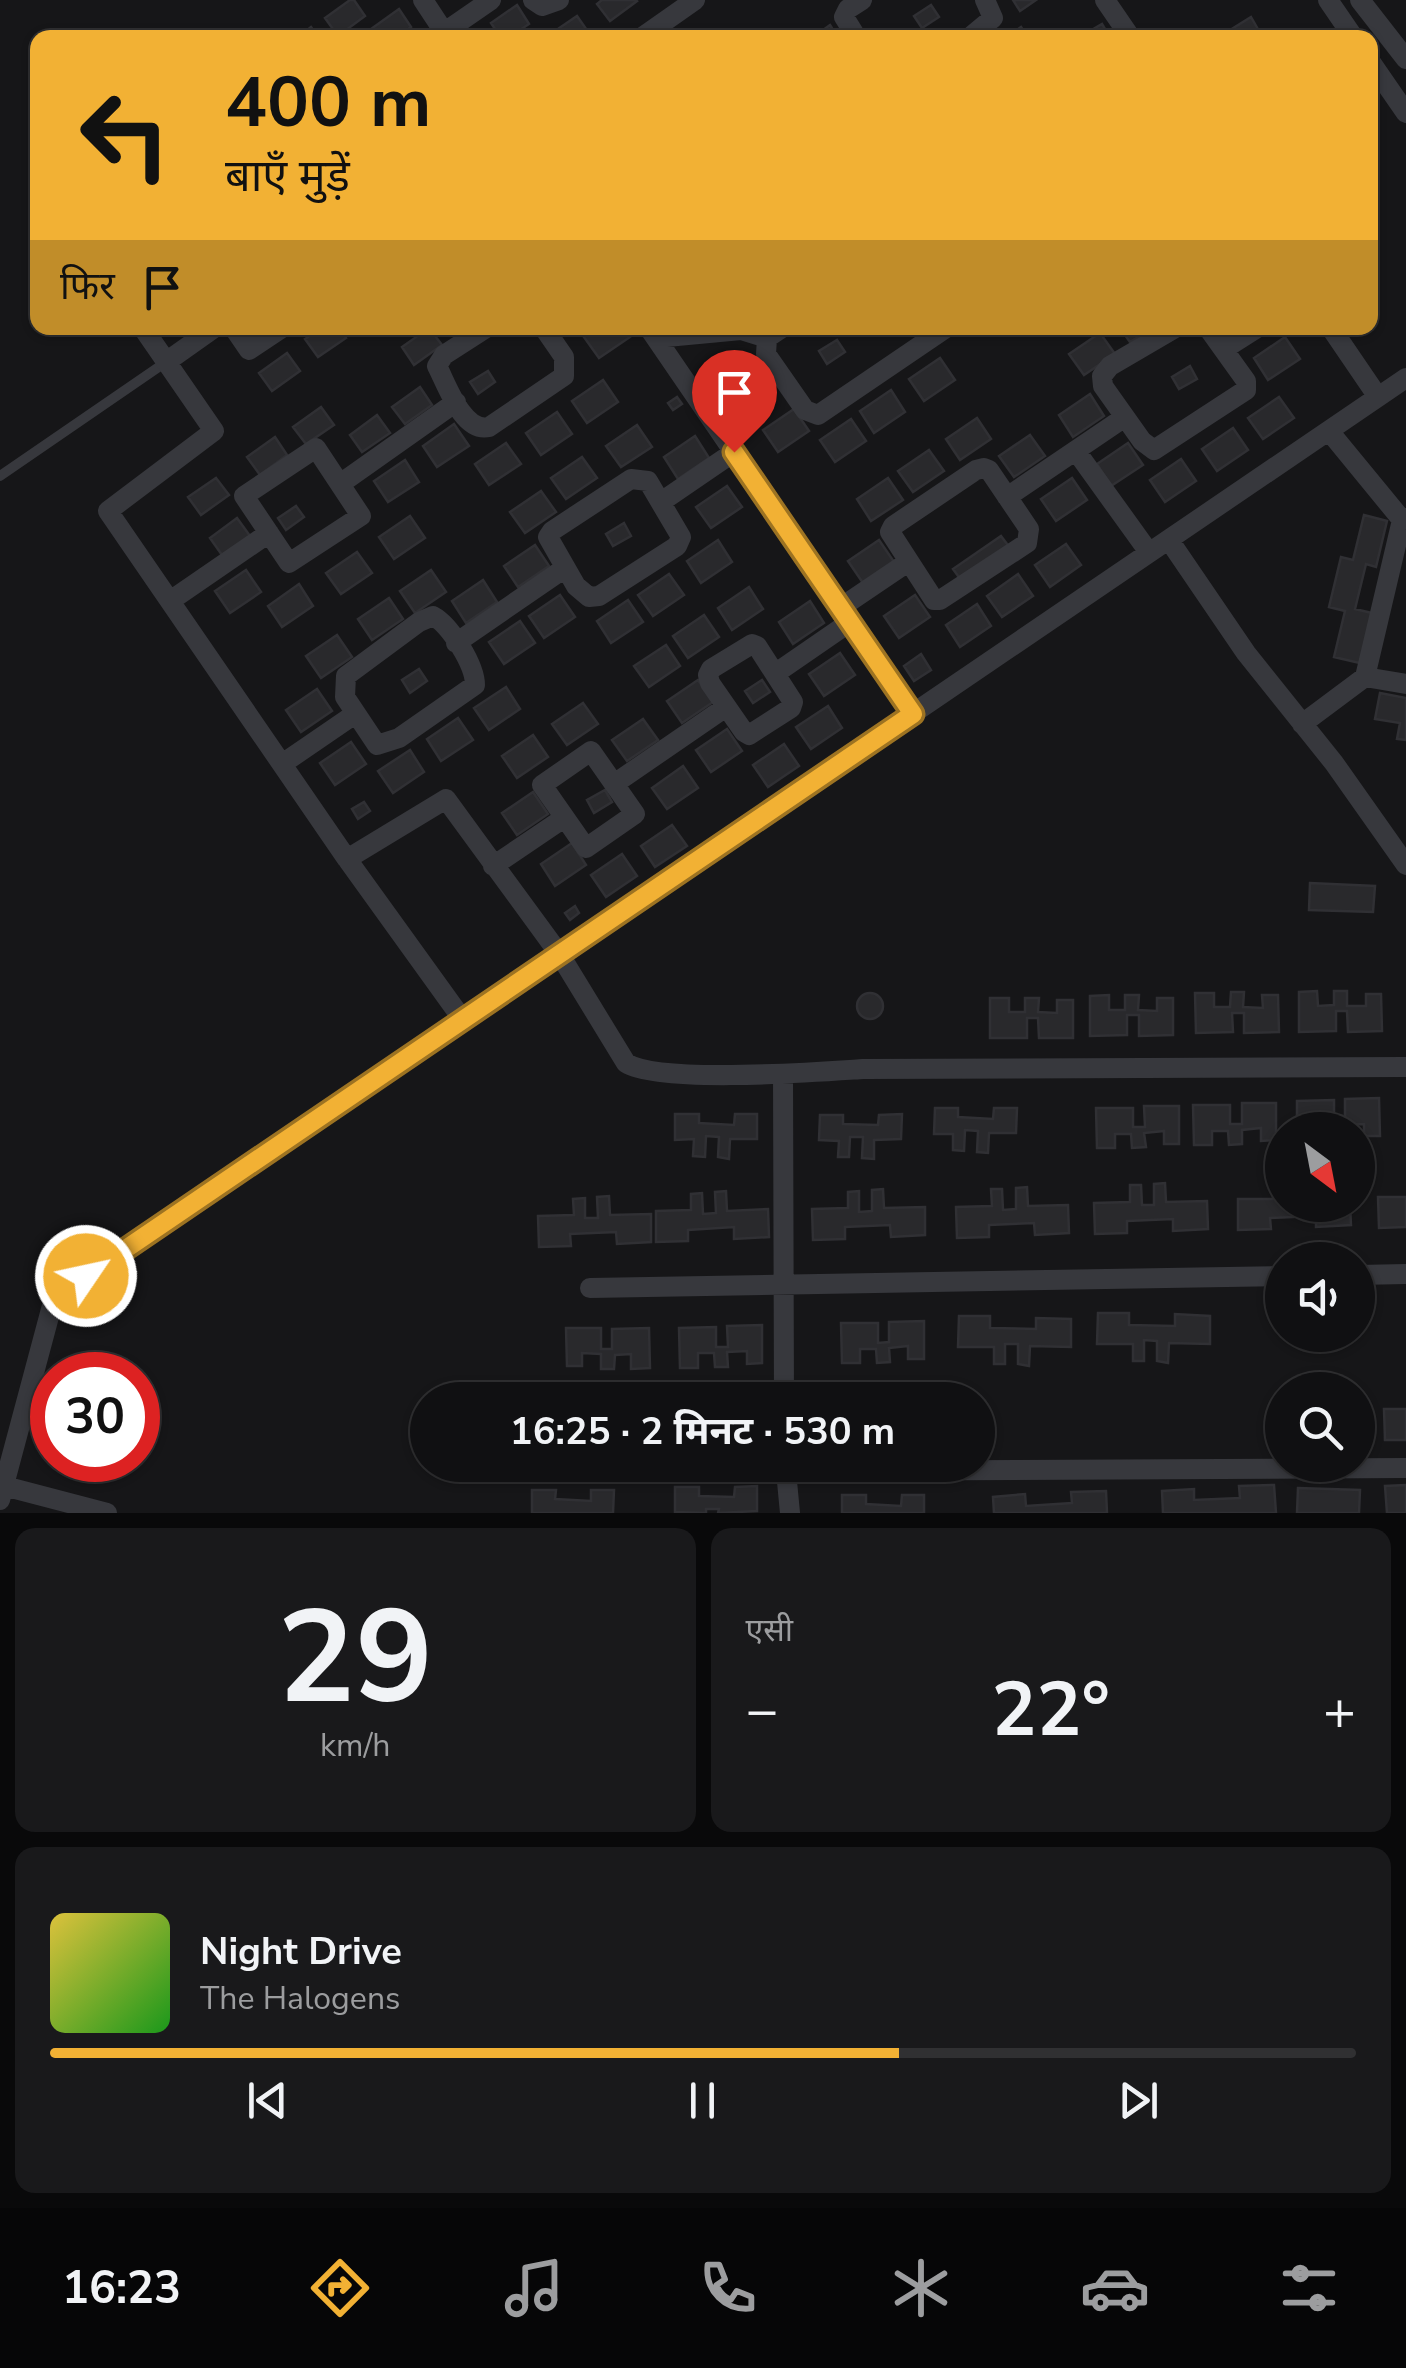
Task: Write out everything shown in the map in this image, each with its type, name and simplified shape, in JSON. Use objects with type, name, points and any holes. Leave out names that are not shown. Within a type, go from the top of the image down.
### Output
[{"type":"street","points":[[423,0],[440,30]]},
{"type":"street","points":[[451,30],[491,0]]},
{"type":"street","points":[[532,0],[542,6],[559,0]]},
{"type":"street","points":[[653,30],[695,0]]},
{"type":"street","points":[[851,30],[844,18],[862,0]]},
{"type":"street","points":[[979,30],[993,18],[985,0]]},
{"type":"street","points":[[1105,0],[1126,30]]},
{"type":"street","points":[[1328,0],[1349,30]]},
{"type":"street","points":[[1360,0],[1406,58]]},
{"type":"street","points":[[1378,73],[1406,113]]},
{"type":"street","points":[[148,335],[214,432],[108,511],[463,1020]]},
{"type":"street","points":[[166,362],[204,335]]},
{"type":"street","points":[[239,335],[249,350],[272,335]]},
{"type":"street","points":[[476,335],[437,366],[472,425],[481,429],[561,380],[566,371],[555,335]]},
{"type":"street","points":[[653,335],[913,714]]},
{"type":"street","points":[[774,335],[766,354],[805,410],[818,415],[936,335]]},
{"type":"street","points":[[1163,335],[1110,366],[1102,376],[1103,386],[1148,449],[1154,450],[1240,398],[1248,386],[1213,335]]},
{"type":"street","points":[[1224,349],[1245,335]]},
{"type":"street","points":[[1336,335],[1378,397]]},
{"type":"street","points":[[108,1513],[38,1504],[2,1494],[54,1298],[1406,378]]},
{"type":"street","points":[[340,484],[456,402]]},
{"type":"street","points":[[1006,497],[1125,417]]},
{"type":"street","points":[[1302,724],[1365,677],[1404,519],[1328,430]]},
{"type":"street","points":[[316,448],[361,516],[289,563],[269,533],[244,496],[316,448]]},
{"type":"street","points":[[1076,451],[1148,552]]},
{"type":"street","points":[[661,502],[734,452]]},
{"type":"street","points":[[976,470],[989,470],[1030,535],[1027,542],[940,600],[929,596],[908,562],[892,538],[893,526],[976,470]]},
{"type":"street","points":[[631,479],[648,482],[661,502],[681,538],[677,546],[599,596],[589,598],[550,545],[548,537],[552,530],[631,479]]},
{"type":"street","points":[[170,601],[269,533]]},
{"type":"street","points":[[1169,540],[1246,653],[1406,865]]},
{"type":"street","points":[[776,673],[908,562]]},
{"type":"street","points":[[456,644],[565,568]]},
{"type":"street","points":[[437,617],[456,644],[475,685],[382,746],[372,741],[345,696],[344,682],[350,670],[418,622],[437,617]]},
{"type":"street","points":[[752,644],[758,646],[776,673],[793,702],[791,708],[754,734],[744,732],[710,683],[708,674],[752,644]]},
{"type":"street","points":[[1365,677],[1406,684]]},
{"type":"street","points":[[614,784],[726,707]]},
{"type":"street","points":[[282,764],[355,714]]},
{"type":"street","points":[[592,751],[614,784],[635,814],[586,848],[542,785],[592,751]]},
{"type":"street","points":[[347,858],[446,799],[560,956],[626,1063],[635,1069],[783,1074],[863,1069],[1406,1067]]},
{"type":"street","points":[[493,866],[564,818]]},
{"type":"street","points":[[783,1074],[784,1382]]},
{"type":"street","points":[[1375,1275],[1406,1274]]},
{"type":"street","points":[[590,1288],[1265,1276]]},
{"type":"street","points":[[995,1468],[1406,1468]]},
{"type":"street","points":[[787,1482],[790,1513]]},
{"type":"lane","points":[[0,476],[166,362]]},
{"type":"building","points":[[350,0],[365,16],[346,30],[334,30],[325,18]]},
{"type":"building","points":[[602,0],[637,1],[610,21],[597,4]]},
{"type":"building","points":[[1013,0],[1036,0],[1020,11]]},
{"type":"building","points":[[517,5],[529,24],[520,30],[496,30],[491,23]]},
{"type":"building","points":[[931,5],[939,17],[922,28],[914,16]]},
{"type":"building","points":[[399,9],[411,27],[407,30],[371,29]]},
{"type":"building","points":[[577,16],[587,30],[556,30]]},
{"type":"building","points":[[1251,17],[1258,30],[1230,30]]},
{"type":"building","points":[[311,335],[346,338],[318,357],[305,339]]},
{"type":"building","points":[[419,335],[434,335],[442,345],[414,365],[402,347]]},
{"type":"building","points":[[629,335],[630,337],[599,358],[584,337]]},
{"type":"building","points":[[1101,335],[1115,354],[1084,375],[1069,354]]},
{"type":"building","points":[[1285,337],[1300,359],[1268,380],[1254,358]]},
{"type":"building","points":[[837,340],[845,352],[827,364],[819,351]]},
{"type":"building","points":[[287,353],[300,371],[272,391],[259,373]]},
{"type":"building","points":[[757,357],[771,379],[740,400],[725,379]]},
{"type":"building","points":[[940,358],[955,380],[924,401],[909,379]]},
{"type":"building","points":[[1190,366],[1197,379],[1179,389],[1172,377]]},
{"type":"building","points":[[488,371],[495,382],[478,394],[470,382]]},
{"type":"building","points":[[603,380],[618,402],[587,423],[572,401]]},
{"type":"building","points":[[420,387],[432,405],[405,424],[392,407]]},
{"type":"building","points":[[891,390],[905,412],[874,433],[860,411]]},
{"type":"building","points":[[1090,394],[1104,416],[1073,437],[1059,415]]},
{"type":"building","points":[[677,397],[682,404],[673,410],[668,403]]},
{"type":"building","points":[[1279,397],[1294,418],[1263,439],[1248,418]]},
{"type":"building","points":[[321,407],[334,425],[306,444],[293,427]]},
{"type":"building","points":[[794,409],[809,431],[778,452],[763,430]]},
{"type":"building","points":[[557,412],[572,434],[541,455],[526,433]]},
{"type":"building","points":[[377,415],[390,433],[362,452],[350,435]]},
{"type":"building","points":[[977,418],[991,439],[960,460],[946,439]]},
{"type":"building","points":[[851,419],[866,441],[835,462],[820,440]]},
{"type":"building","points":[[454,424],[469,446],[437,467],[423,446]]},
{"type":"building","points":[[637,425],[652,447],[621,467],[606,446]]},
{"type":"building","points":[[1233,428],[1248,450],[1217,471],[1202,449]]},
{"type":"building","points":[[1030,435],[1045,456],[1014,477],[999,456]]},
{"type":"building","points":[[695,436],[709,458],[678,479],[664,457]]},
{"type":"building","points":[[275,437],[287,455],[260,475],[247,457]]},
{"type":"building","points":[[506,443],[521,464],[489,485],[475,464]]},
{"type":"building","points":[[1128,443],[1143,465],[1111,486],[1097,464]]},
{"type":"building","points":[[929,450],[944,471],[913,492],[898,471]]},
{"type":"building","points":[[582,457],[597,478],[566,499],[551,478]]},
{"type":"building","points":[[1181,459],[1196,481],[1165,502],[1150,480]]},
{"type":"building","points":[[405,460],[419,482],[388,502],[374,481]]},
{"type":"building","points":[[216,478],[229,495],[201,515],[188,497]]},
{"type":"building","points":[[888,478],[903,500],[871,521],[857,499]]},
{"type":"building","points":[[1072,478],[1087,500],[1056,521],[1041,499]]},
{"type":"building","points":[[727,486],[742,507],[711,528],[696,507]]},
{"type":"building","points":[[541,491],[556,512],[525,533],[510,512]]},
{"type":"building","points":[[296,506],[304,517],[286,530],[278,518]]},
{"type":"building","points":[[1364,515],[1387,521],[1376,567],[1366,564],[1355,609],[1376,614],[1364,664],[1334,657],[1345,611],[1329,607],[1341,557],[1353,560]]},
{"type":"building","points":[[410,516],[425,538],[394,559],[379,537]]},
{"type":"building","points":[[237,518],[250,536],[222,555],[210,538]]},
{"type":"building","points":[[624,523],[631,536],[613,546],[606,534]]},
{"type":"building","points":[[1001,536],[1010,548],[961,580],[953,569]]},
{"type":"building","points":[[718,540],[732,562],[701,583],[687,561]]},
{"type":"building","points":[[879,540],[894,562],[863,583],[848,561]]},
{"type":"building","points":[[1066,544],[1081,565],[1050,587],[1035,565]]},
{"type":"building","points":[[535,545],[549,566],[518,587],[504,566]]},
{"type":"building","points":[[357,552],[372,573],[341,594],[326,573]]},
{"type":"building","points":[[246,570],[261,592],[230,613],[215,591]]},
{"type":"building","points":[[431,570],[446,592],[415,613],[400,591]]},
{"type":"building","points":[[669,574],[684,595],[653,616],[638,595]]},
{"type":"building","points":[[1018,574],[1033,596],[1002,617],[987,596]]},
{"type":"building","points":[[483,580],[497,602],[466,623],[452,601]]},
{"type":"building","points":[[299,584],[313,606],[282,627],[268,606]]},
{"type":"building","points":[[749,587],[763,609],[732,630],[718,608]]},
{"type":"building","points":[[560,595],[575,617],[544,638],[529,616]]},
{"type":"building","points":[[915,595],[930,617],[899,638],[884,616]]},
{"type":"building","points":[[389,598],[403,619],[372,640],[358,619]]},
{"type":"building","points":[[628,600],[643,622],[611,643],[597,621]]},
{"type":"building","points":[[810,601],[824,623],[793,644],[779,622]]},
{"type":"building","points":[[977,604],[991,626],[960,647],[946,625]]},
{"type":"building","points":[[704,615],[719,637],[688,658],[673,636]]},
{"type":"building","points":[[520,621],[535,643],[504,664],[489,642]]},
{"type":"building","points":[[337,635],[352,657],[321,678],[306,656]]},
{"type":"building","points":[[666,645],[680,666],[649,687],[634,666]]},
{"type":"building","points":[[840,653],[855,675],[824,696],[809,674]]},
{"type":"building","points":[[921,654],[931,670],[914,681],[904,666]]},
{"type":"building","points":[[419,669],[427,681],[410,693],[402,680]]},
{"type":"building","points":[[698,680],[713,702],[682,723],[667,701]]},
{"type":"building","points":[[762,680],[770,692],[753,703],[745,691]]},
{"type":"building","points":[[506,687],[520,709],[489,730],[474,708]]},
{"type":"building","points":[[317,689],[332,711],[301,732],[286,710]]},
{"type":"building","points":[[1380,693],[1406,698],[1406,740],[1397,739],[1400,723],[1375,719]]},
{"type":"building","points":[[583,703],[598,724],[567,745],[552,724]]},
{"type":"building","points":[[828,706],[842,728],[811,749],[796,727]]},
{"type":"building","points":[[458,718],[473,740],[441,761],[427,739]]},
{"type":"building","points":[[643,719],[658,740],[627,761],[612,740]]},
{"type":"building","points":[[727,729],[742,751],[711,772],[696,750]]},
{"type":"building","points":[[533,735],[548,757],[517,778],[502,756]]},
{"type":"building","points":[[351,742],[366,764],[335,785],[320,763]]},
{"type":"building","points":[[784,744],[799,766],[768,787],[753,765]]},
{"type":"building","points":[[410,750],[424,772],[393,793],[378,771]]},
{"type":"building","points":[[683,766],[698,788],[667,809],[652,788]]},
{"type":"building","points":[[605,790],[612,802],[594,813],[587,800]]},
{"type":"building","points":[[533,792],[548,814],[517,835],[502,813]]},
{"type":"building","points":[[364,802],[370,811],[358,819],[352,809]]},
{"type":"building","points":[[672,825],[687,846],[655,867],[641,846]]},
{"type":"building","points":[[572,843],[586,865],[555,886],[541,864]]},
{"type":"building","points":[[622,854],[637,876],[606,897],[591,875]]},
{"type":"building","points":[[1310,883],[1375,886],[1373,912],[1309,910]]},
{"type":"building","points":[[575,906],[579,913],[570,920],[565,913]]},
{"type":"building","points":[[1317,991],[1318,1006],[1334,1005],[1334,991],[1347,991],[1347,1006],[1366,1006],[1366,994],[1381,994],[1382,1031],[1348,1032],[1347,1011],[1336,1011],[1336,1031],[1299,1032],[1299,992]]},
{"type":"building","points":[[1231,992],[1244,992],[1243,1007],[1263,1008],[1262,995],[1278,995],[1279,1032],[1244,1033],[1244,1013],[1232,1013],[1233,1032],[1196,1033],[1195,993],[1214,993],[1214,1007],[1230,1007]]},
{"type":"building","points":[[870,993],[879,997],[883,1006],[879,1015],[870,1019],[861,1015],[857,1006],[861,997]]},
{"type":"building","points":[[1109,995],[1109,1010],[1125,1010],[1125,995],[1139,995],[1138,1010],[1157,1011],[1157,998],[1173,998],[1173,1035],[1139,1036],[1139,1015],[1127,1015],[1127,1035],[1090,1036],[1090,996]]},
{"type":"building","points":[[990,998],[1009,998],[1009,1012],[1025,1012],[1025,998],[1039,998],[1038,1012],[1057,1013],[1057,1000],[1073,1000],[1073,1038],[1039,1038],[1038,1018],[1027,1018],[1027,1038],[990,1038]]},
{"type":"building","points":[[1379,1098],[1380,1136],[1375,1136],[1375,1112],[1345,1112],[1345,1099]]},
{"type":"building","points":[[1334,1100],[1334,1112],[1297,1112],[1297,1101]]},
{"type":"building","points":[[1242,1103],[1276,1103],[1276,1112],[1265,1112],[1265,1141],[1261,1141],[1261,1128],[1242,1130],[1242,1144],[1229,1145],[1228,1131],[1212,1131],[1212,1145],[1194,1145],[1193,1105],[1230,1105],[1230,1124],[1242,1124]]},
{"type":"building","points":[[1144,1106],[1179,1106],[1179,1144],[1164,1144],[1164,1131],[1144,1133],[1146,1147],[1132,1148],[1131,1134],[1115,1134],[1115,1148],[1097,1148],[1096,1108],[1133,1108],[1133,1127],[1145,1127]]},
{"type":"building","points":[[935,1108],[958,1108],[958,1117],[993,1119],[994,1108],[1017,1108],[1016,1133],[989,1133],[988,1153],[977,1152],[978,1131],[965,1130],[964,1151],[953,1150],[953,1134],[934,1134]]},
{"type":"building","points":[[675,1114],[699,1114],[699,1123],[734,1125],[735,1114],[757,1114],[757,1139],[730,1139],[729,1159],[718,1157],[719,1137],[706,1136],[705,1157],[693,1156],[694,1139],[675,1140]]},
{"type":"building","points":[[902,1114],[901,1139],[874,1140],[874,1159],[862,1158],[863,1137],[850,1137],[849,1157],[838,1157],[839,1141],[819,1140],[820,1115],[843,1115],[843,1124],[878,1125],[879,1115]]},
{"type":"building","points":[[1165,1183],[1166,1202],[1207,1201],[1208,1229],[1173,1231],[1173,1219],[1127,1221],[1127,1233],[1095,1234],[1094,1203],[1130,1202],[1130,1185],[1141,1185],[1142,1205],[1154,1205],[1154,1184]]},
{"type":"building","points":[[1027,1187],[1028,1206],[1068,1205],[1069,1233],[1035,1235],[1034,1223],[989,1225],[989,1237],[957,1238],[956,1207],[992,1206],[991,1189],[1002,1189],[1003,1210],[1016,1209],[1016,1188]]},
{"type":"building","points":[[883,1189],[884,1208],[925,1207],[925,1235],[891,1237],[890,1225],[845,1227],[845,1239],[813,1240],[812,1209],[848,1208],[848,1192],[859,1191],[859,1212],[872,1211],[872,1190]]},
{"type":"building","points":[[726,1191],[727,1211],[768,1209],[769,1237],[734,1239],[734,1227],[688,1230],[688,1241],[656,1242],[656,1211],[691,1210],[691,1194],[702,1193],[703,1214],[716,1213],[715,1192]]},
{"type":"building","points":[[609,1196],[610,1215],[651,1214],[651,1242],[617,1244],[616,1232],[570,1234],[571,1246],[539,1247],[538,1216],[574,1215],[573,1199],[585,1198],[585,1218],[598,1218],[597,1197]]},
{"type":"building","points":[[1378,1197],[1406,1197],[1406,1227],[1379,1228]]},
{"type":"building","points":[[1238,1199],[1265,1199],[1265,1222],[1270,1222],[1271,1229],[1238,1230]]},
{"type":"building","points":[[1316,1222],[1351,1222],[1351,1225],[1316,1227]]},
{"type":"building","points":[[1098,1313],[1129,1313],[1129,1325],[1175,1326],[1175,1314],[1210,1316],[1210,1344],[1169,1343],[1168,1363],[1157,1361],[1157,1341],[1144,1340],[1144,1361],[1133,1361],[1133,1344],[1097,1344]]},
{"type":"building","points":[[959,1316],[990,1316],[990,1328],[1036,1329],[1036,1318],[1071,1319],[1071,1347],[1030,1346],[1029,1366],[1018,1364],[1018,1344],[1005,1344],[1005,1364],[994,1364],[994,1347],[958,1347]]},
{"type":"building","points":[[924,1321],[924,1359],[908,1359],[908,1346],[889,1348],[890,1362],[877,1363],[876,1349],[860,1349],[860,1363],[842,1363],[841,1323],[878,1323],[878,1343],[889,1342],[889,1322]]},
{"type":"building","points":[[762,1325],[762,1363],[747,1364],[747,1351],[727,1352],[728,1367],[715,1367],[714,1353],[698,1353],[698,1368],[680,1368],[679,1328],[716,1327],[716,1347],[728,1347],[727,1326]]},
{"type":"building","points":[[566,1328],[601,1328],[601,1349],[612,1349],[612,1329],[649,1328],[650,1368],[631,1369],[631,1354],[615,1355],[614,1369],[601,1369],[601,1354],[582,1353],[582,1366],[567,1366]]},
{"type":"building","points":[[1384,1409],[1406,1409],[1406,1440],[1385,1440]]},
{"type":"building","points":[[1274,1485],[1276,1513],[1163,1513],[1162,1491],[1194,1489],[1194,1500],[1240,1498],[1239,1486]]},
{"type":"building","points":[[1406,1485],[1406,1513],[1387,1513],[1385,1486]]},
{"type":"building","points":[[757,1486],[757,1511],[675,1512],[675,1487],[699,1487],[699,1496],[734,1497],[735,1487]]},
{"type":"building","points":[[1298,1488],[1360,1490],[1359,1513],[1297,1513]]},
{"type":"building","points":[[532,1490],[556,1490],[555,1499],[591,1501],[591,1490],[614,1490],[613,1513],[532,1513]]},
{"type":"building","points":[[1106,1491],[1107,1513],[994,1513],[993,1497],[1025,1494],[1026,1506],[1072,1503],[1071,1492]]},
{"type":"building","points":[[842,1495],[866,1495],[866,1504],[901,1506],[902,1495],[924,1495],[924,1513],[842,1513]]},
{"type":"route","points":[[86,1276],[913,714],[734,452]]}]
